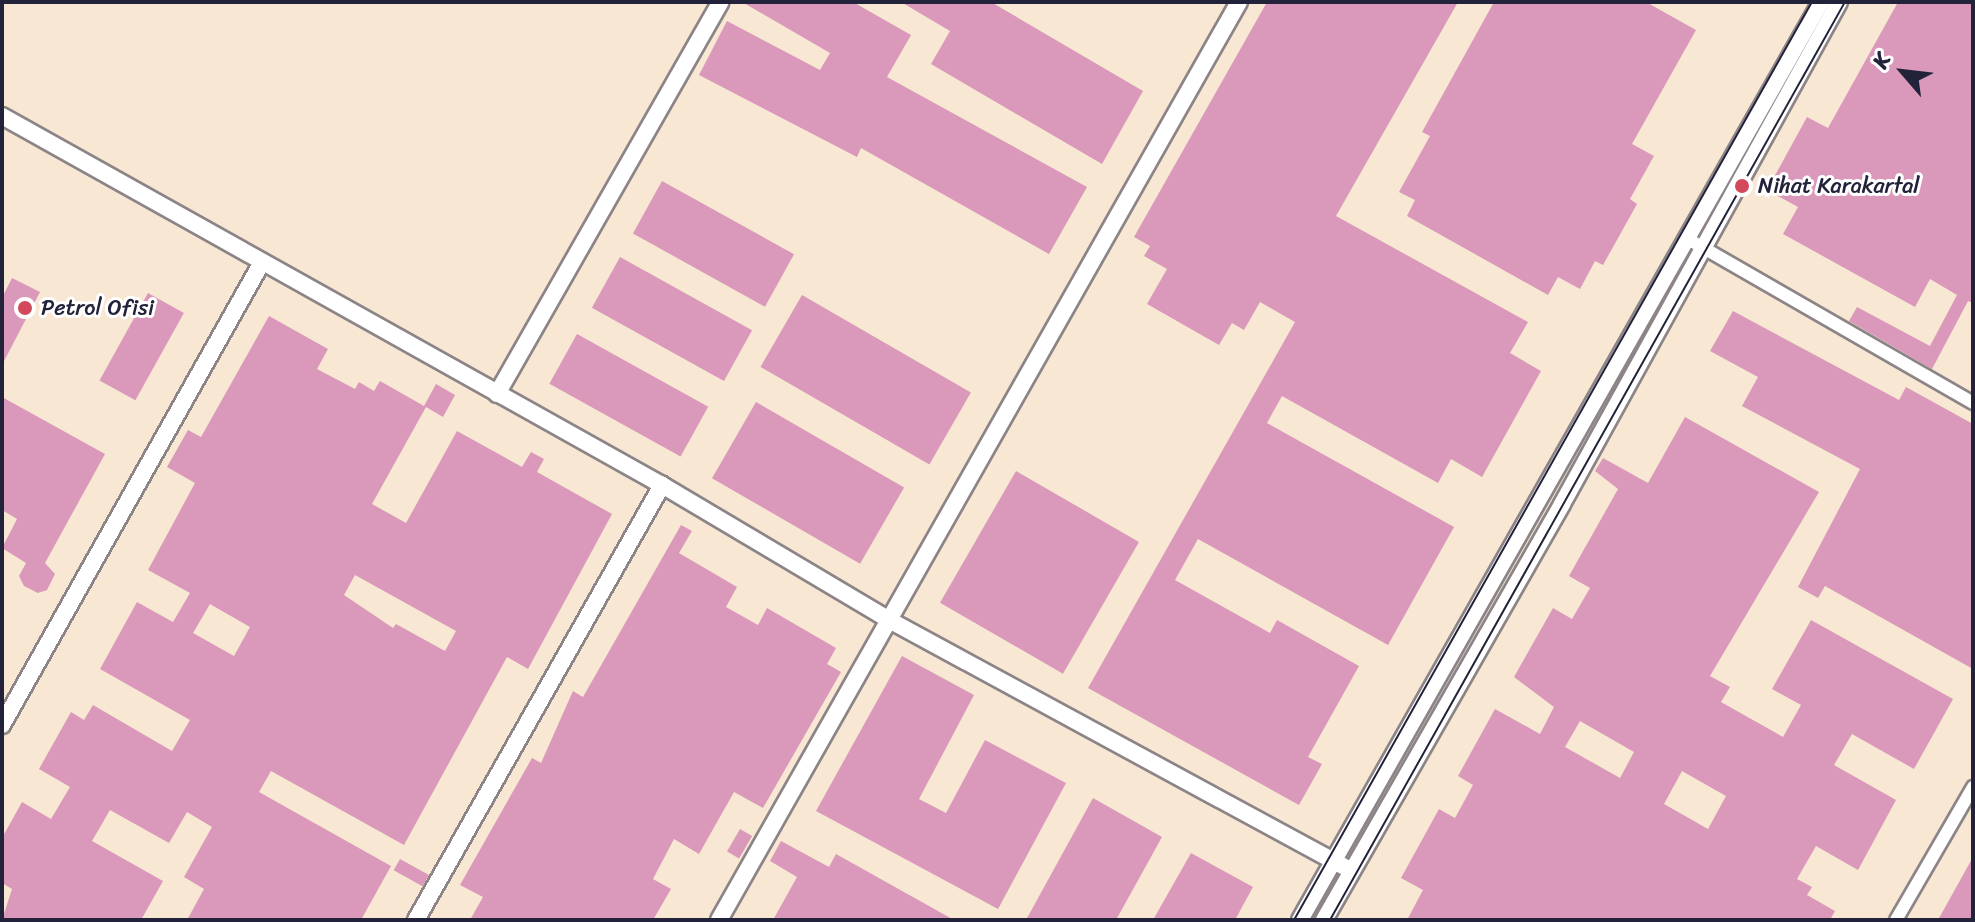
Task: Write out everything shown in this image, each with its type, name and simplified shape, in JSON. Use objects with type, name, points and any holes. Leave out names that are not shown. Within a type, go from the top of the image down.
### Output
[{"type":"street","points":[[497,394],[721,2]]},
{"type":"street","points":[[719,920],[1239,2]]},
{"type":"street","points":[[1324,920],[1695,243],[1821,2]]},
{"type":"street","points":[[1300,920],[1839,2]]},
{"type":"street","points":[[2,116],[261,264],[662,485],[891,621],[1352,871]]},
{"type":"street","points":[[1695,243],[1973,403]]},
{"type":"street","points":[[2,725],[261,264]]},
{"type":"street","points":[[416,920],[662,485]]},
{"type":"street","points":[[1896,920],[1973,787]]},
{"type":"building","points":[[742,2],[853,2],[911,35],[887,77],[1087,187],[1049,254],[861,148],[857,157],[699,75],[727,21],[820,70],[830,53]]},
{"type":"building","points":[[901,2],[991,2],[1143,91],[1102,164],[931,64],[950,31]]},
{"type":"building","points":[[1267,2],[1458,2],[1336,216],[1528,322],[1510,353],[1541,371],[1482,477],[1451,459],[1438,483],[1282,396],[1267,423],[1454,527],[1388,645],[1198,539],[1175,580],[1270,633],[1277,620],[1359,666],[1308,757],[1322,764],[1299,805],[1088,688],[1295,322],[1260,302],[1244,330],[1232,323],[1219,345],[1147,304],[1167,269],[1144,256],[1150,246],[1134,237]]},
{"type":"building","points":[[1494,2],[1646,2],[1696,30],[1632,144],[1654,156],[1630,199],[1637,204],[1603,265],[1595,261],[1580,289],[1558,277],[1548,295],[1407,216],[1415,200],[1399,192],[1430,136],[1422,132]]},
{"type":"building","points":[[1898,2],[1973,2],[1973,303],[1968,301],[1932,369],[1849,321],[1857,307],[1930,346],[1957,295],[1930,279],[1915,307],[1783,234],[1798,207],[1767,190],[1807,117],[1828,128]]},
{"type":"building","points":[[662,181],[794,254],[765,307],[633,233]]},
{"type":"building","points":[[620,257],[752,330],[724,381],[592,308]]},
{"type":"building","points":[[12,278],[40,292],[2,365],[2,298]]},
{"type":"building","points":[[148,293],[184,313],[135,400],[100,380]]},
{"type":"building","points":[[802,295],[971,392],[929,464],[760,367]]},
{"type":"building","points":[[1733,311],[1899,400],[1906,387],[1973,424],[1973,669],[1825,586],[1818,598],[1798,587],[1860,469],[1742,406],[1758,377],[1710,351]]},
{"type":"building","points":[[269,316],[328,349],[317,369],[355,389],[359,382],[374,391],[380,381],[424,406],[436,384],[455,395],[443,417],[426,407],[372,504],[406,523],[457,431],[522,467],[531,452],[544,459],[537,472],[612,514],[528,669],[507,657],[404,845],[271,771],[259,792],[391,866],[361,920],[187,920],[204,889],[184,877],[212,827],[187,812],[169,843],[110,810],[92,841],[163,881],[141,920],[2,920],[12,889],[2,883],[2,838],[22,802],[51,819],[70,787],[39,769],[71,712],[84,720],[93,705],[172,751],[190,720],[100,669],[137,602],[173,622],[190,593],[148,570],[195,483],[167,467],[188,430],[201,437]],"holes":[[[355,575],[456,631],[445,651],[396,624],[393,628],[344,595]],[[210,604],[250,627],[234,656],[193,633]]]},
{"type":"building","points":[[577,334],[708,407],[681,457],[549,384]]},
{"type":"building","points":[[2,397],[105,454],[45,563],[55,574],[47,590],[38,593],[24,586],[19,576],[26,563],[2,548],[17,519],[2,510]]},
{"type":"building","points":[[756,402],[904,487],[860,564],[712,478]]},
{"type":"building","points":[[1685,417],[1819,492],[1710,676],[1730,687],[1721,702],[1783,737],[1801,705],[1772,689],[1811,620],[1953,699],[1914,769],[1852,734],[1834,765],[1896,800],[1858,870],[1816,846],[1797,879],[1812,887],[1807,895],[1835,911],[1830,920],[1407,920],[1423,890],[1401,878],[1439,809],[1455,818],[1473,785],[1458,776],[1495,709],[1540,734],[1554,707],[1514,677],[1553,608],[1572,619],[1590,588],[1569,576],[1618,489],[1595,471],[1603,458],[1648,483]],"holes":[[[1580,721],[1634,752],[1620,778],[1565,747]],[[1682,771],[1726,796],[1708,829],[1664,804]]]},
{"type":"building","points":[[1016,471],[1139,542],[1063,674],[940,603]]},
{"type":"building","points":[[681,525],[692,531],[679,553],[737,587],[726,607],[758,625],[767,608],[836,648],[827,664],[841,672],[763,808],[734,792],[699,854],[674,839],[653,879],[671,889],[653,920],[470,920],[483,897],[460,885],[532,758],[541,763],[573,691],[583,697]]},
{"type":"building","points":[[902,656],[974,695],[919,799],[946,813],[985,740],[1066,783],[998,909],[816,811]]},
{"type":"building","points":[[1093,798],[1162,837],[1116,920],[1026,920]]},
{"type":"building","points":[[740,829],[752,836],[739,859],[727,852]]},
{"type":"building","points":[[781,841],[829,867],[836,854],[954,920],[773,920],[797,877],[770,861]]},
{"type":"building","points":[[1191,853],[1253,887],[1235,920],[1153,920]]},
{"type":"building","points":[[1973,857],[1973,920],[1938,920]]},
{"type":"building","points":[[400,859],[429,875],[423,886],[394,870]]},
{"type":"tram line","points":[[1294,920],[1812,2]]},
{"type":"tram line","points":[[1330,920],[1845,2]]},
{"type":"place","name":"Nihat Karakartal","points":[[1742,186]]},
{"type":"place","name":"Petrol Ofisi","points":[[25,308]]}]
